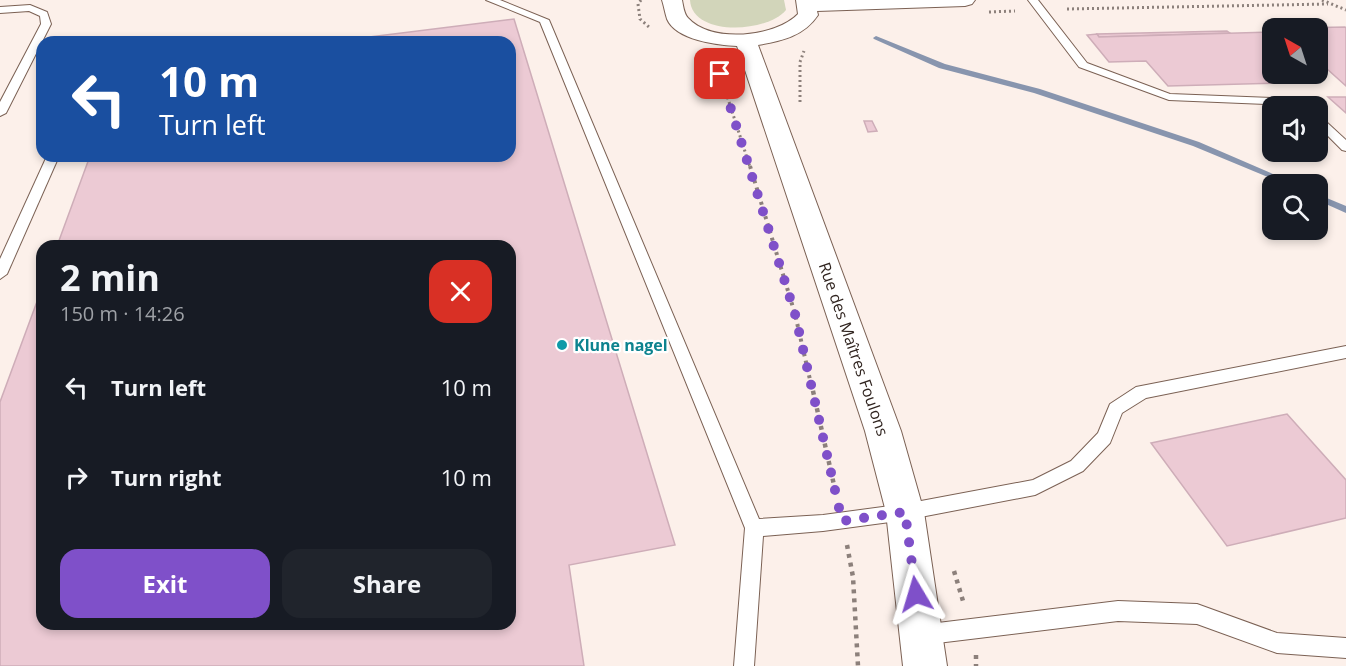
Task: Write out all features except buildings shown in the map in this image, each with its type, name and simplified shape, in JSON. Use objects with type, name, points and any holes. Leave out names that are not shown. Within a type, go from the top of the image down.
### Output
[{"type":"street","points":[[672,0],[672,12],[681,24],[721,39],[746,41],[769,39],[788,33],[802,25],[809,15],[808,2],[965,0]]},
{"type":"street","name":"Rue des Maîtres Foulons","points":[[746,41],[883,431],[905,512],[923,651]]},
{"type":"lane","points":[[491,0],[544,20],[754,528],[744,666]]},
{"type":"lane","points":[[1033,0],[1083,65],[1169,97],[1262,101]]},
{"type":"lane","points":[[0,10],[39,10],[44,14],[46,24],[40,36]]},
{"type":"lane","points":[[0,113],[36,43]]},
{"type":"lane","points":[[1328,130],[1346,147]]},
{"type":"lane","points":[[0,274],[50,162]]},
{"type":"lane","points":[[754,528],[842,521],[905,512],[1035,487],[1077,466],[1104,438],[1116,409],[1142,392],[1346,352]]},
{"type":"lane","points":[[923,651],[971,629],[1118,611],[1197,614],[1277,643],[1346,648]]},
{"type":"path","points":[[641,0],[638,4],[640,19],[657,35]]},
{"type":"path","points":[[1322,0],[1346,10]]},
{"type":"path","points":[[984,12],[1328,4]]},
{"type":"path","points":[[800,109],[800,62],[803,52],[812,46]]},
{"type":"path","points":[[707,61],[720,74],[795,314],[853,577],[858,666]]},
{"type":"path","points":[[952,562],[975,644],[976,666]]},
{"type":"green space","points":[[690,0],[784,0],[786,10],[777,18],[763,23],[732,28],[703,20],[694,12]]},
{"type":"waterway","points":[[876,38],[942,66],[1037,91],[1196,144],[1268,174]]},
{"type":"waterway","points":[[1328,202],[1346,210]]},
{"type":"place","name":"Klune nagel","points":[[562,345]]},
{"type":"route","points":[[720,74],[795,314],[842,521],[905,512],[916,594]]}]
